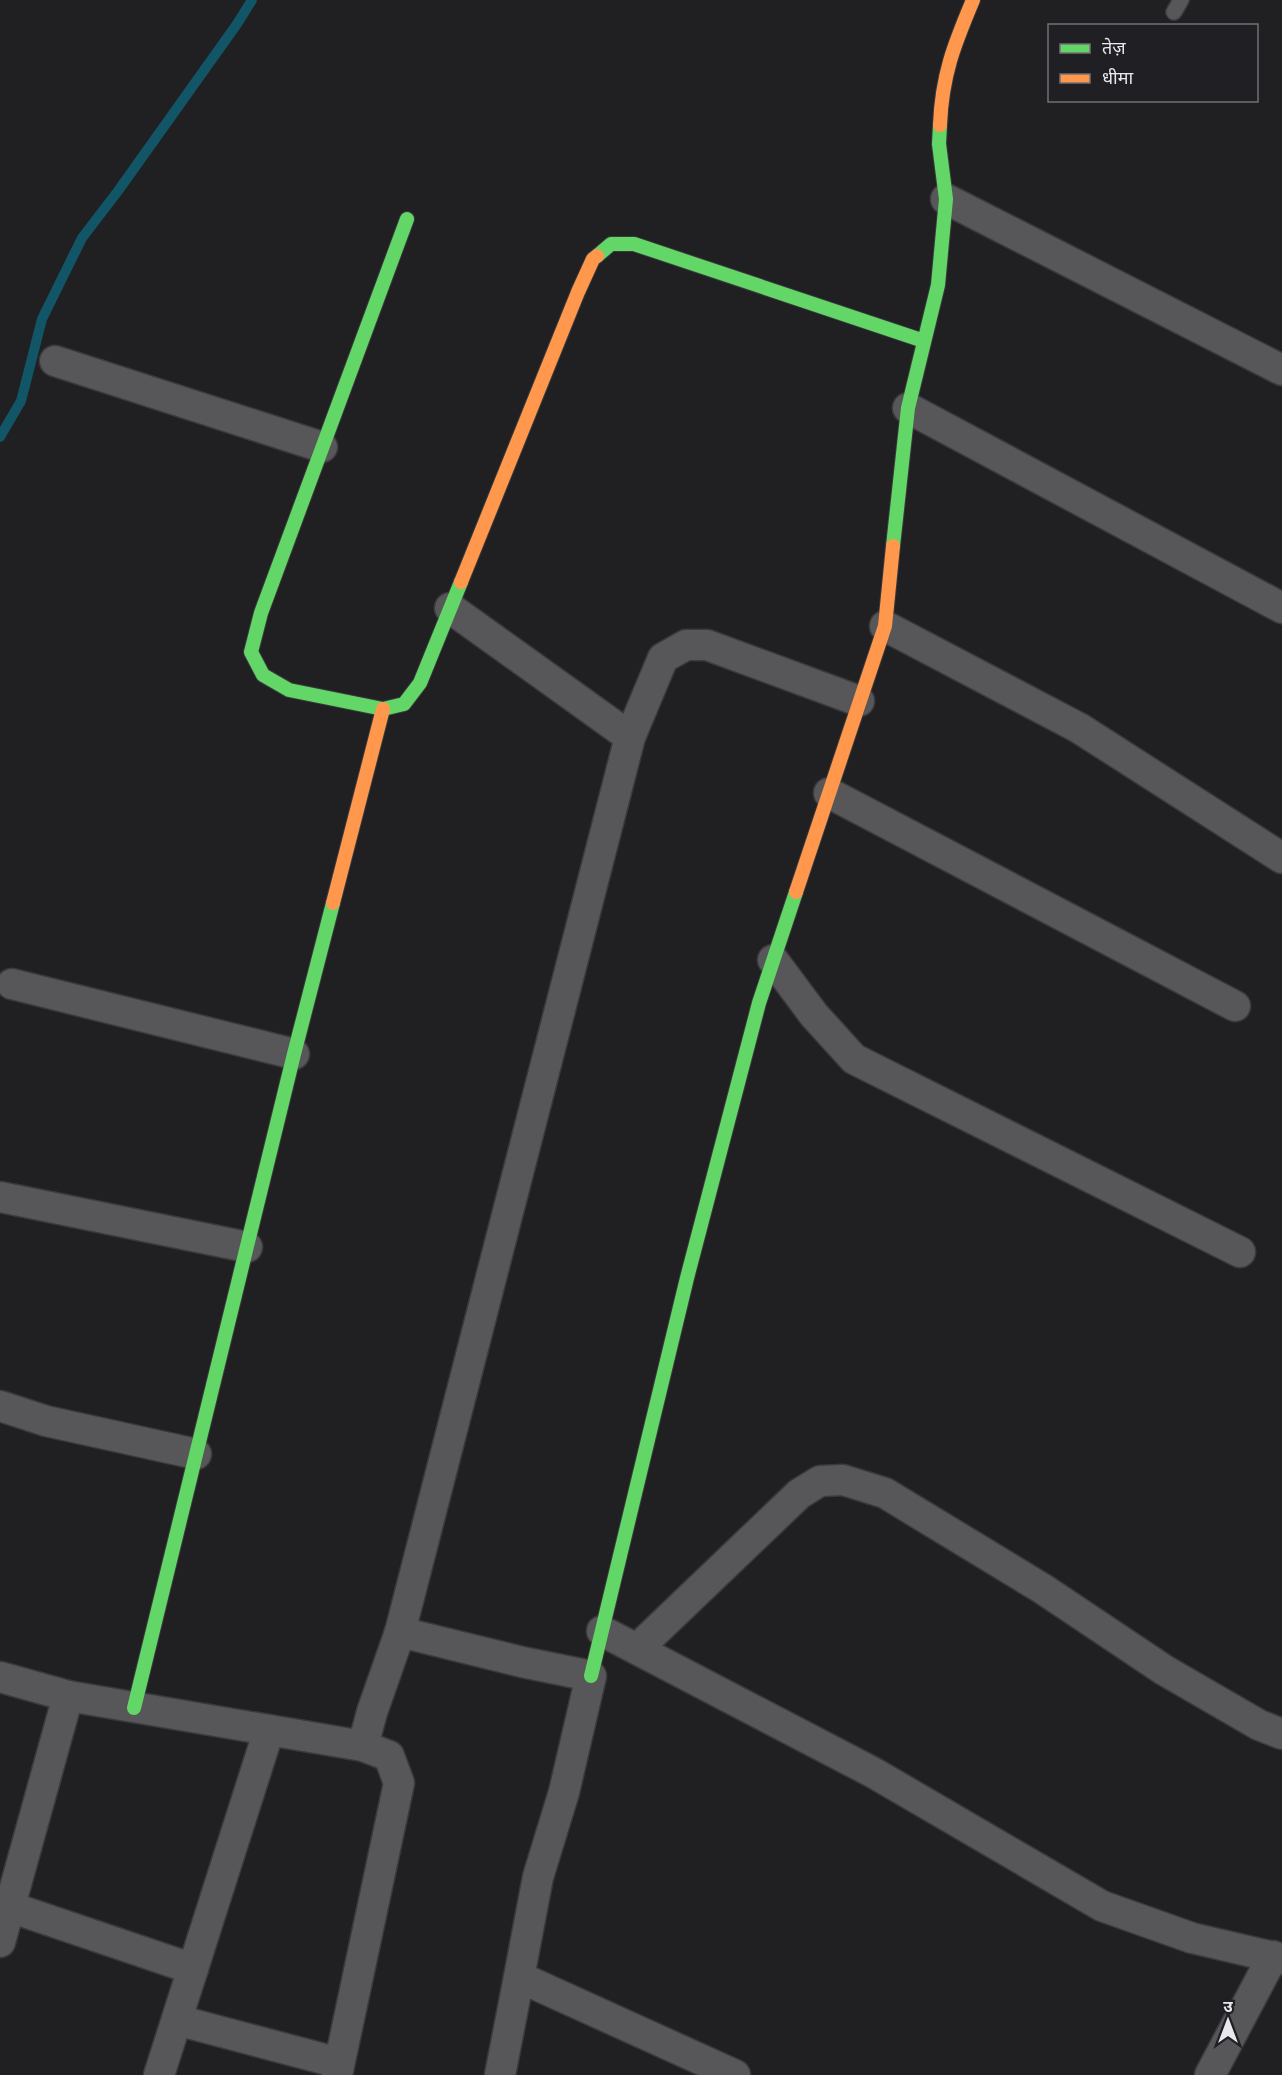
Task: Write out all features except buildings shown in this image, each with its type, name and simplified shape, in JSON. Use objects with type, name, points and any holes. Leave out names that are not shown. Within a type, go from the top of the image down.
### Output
[{"type":"street","points":[[500,2075],[538,1877],[564,1791],[687,1278],[759,1003],[885,626],[908,408],[938,285],[946,199],[939,144],[941,94],[952,49],[973,0]]},
{"type":"street","points":[[946,199],[1282,370]]},
{"type":"street","points":[[407,219],[261,612],[251,652],[263,675],[289,690],[383,709],[404,704],[420,683],[582,284],[593,259],[610,244],[634,244],[924,341]]},
{"type":"street","points":[[55,362],[322,447]]},
{"type":"street","points":[[908,408],[1282,608]]},
{"type":"street","points":[[450,608],[630,737]]},
{"type":"street","points":[[885,626],[1079,728],[1282,858]]},
{"type":"street","points":[[363,1746],[372,1712],[400,1632],[630,737],[663,658],[686,645],[707,645],[859,701]]},
{"type":"street","points":[[134,1708],[294,1054],[383,709]]},
{"type":"street","points":[[829,793],[1234,1006]]},
{"type":"street","points":[[773,960],[814,1015],[854,1059],[1240,1252]]},
{"type":"street","points":[[12,984],[294,1054]]},
{"type":"street","points":[[0,1197],[247,1247]]},
{"type":"street","points":[[0,1406],[46,1421],[196,1454]]},
{"type":"street","points":[[637,1649],[799,1494],[820,1481],[843,1480],[885,1493],[1043,1589],[1164,1670],[1259,1725],[1282,1734]]},
{"type":"street","points":[[602,1631],[874,1773],[1102,1906],[1192,1938],[1277,1958],[1210,2075]]},
{"type":"street","points":[[400,1632],[522,1662],[591,1676]]},
{"type":"street","points":[[0,1677],[68,1696],[363,1746],[388,1756],[399,1783],[338,2069],[177,2020]]},
{"type":"street","points":[[0,1942],[68,1696]]},
{"type":"street","points":[[159,2075],[269,1730]]},
{"type":"street","points":[[10,1907],[193,1969]]},
{"type":"street","points":[[519,1977],[735,2075]]},
{"type":"waterway","points":[[0,437],[21,401],[42,319],[82,238],[118,191],[252,0]]},
{"type":"traffic: fast","points":[[893,546],[908,408],[938,285],[946,199],[939,144],[940,125]]},
{"type":"traffic: fast","points":[[407,219],[261,613],[251,652],[263,675],[289,690],[383,709],[404,704],[420,683],[461,582]]},
{"type":"traffic: fast","points":[[597,256],[611,244],[634,244],[924,341]]},
{"type":"traffic: fast","points":[[591,1676],[687,1278],[759,1003],[796,892]]},
{"type":"traffic: fast","points":[[134,1708],[333,903]]},
{"type":"traffic: slow","points":[[940,125],[946,75],[973,0]]},
{"type":"traffic: slow","points":[[461,582],[578,292],[593,259],[597,256]]},
{"type":"traffic: slow","points":[[796,892],[885,626],[893,546]]},
{"type":"traffic: slow","points":[[333,903],[383,709]]}]
